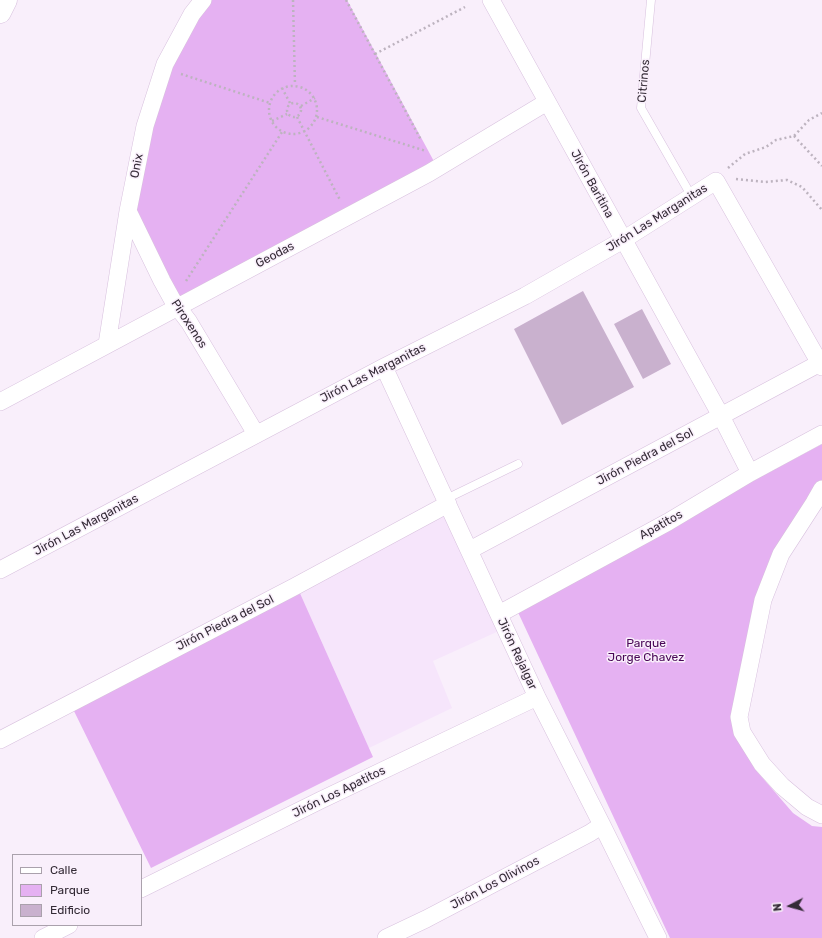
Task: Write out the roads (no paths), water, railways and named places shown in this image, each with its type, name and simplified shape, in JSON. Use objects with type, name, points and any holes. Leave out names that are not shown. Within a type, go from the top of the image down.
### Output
[{"type":"street","points":[[0,12],[6,0]]},
{"type":"street","name":"Onix","points":[[107,344],[128,211],[145,126],[163,70],[192,14],[203,0]]},
{"type":"street","name":"Jirón Baritina","points":[[491,0],[721,416],[750,473]]},
{"type":"street","name":"Geodas","points":[[0,402],[429,173],[547,102]]},
{"type":"street","name":"Jirón Las Marganitas","points":[[0,570],[384,366],[525,296],[623,240],[720,178],[821,365]]},
{"type":"street","name":"Piroxenos","points":[[128,211],[162,281],[177,307],[189,322],[256,434]]},
{"type":"street","name":"Jirón Piedra del Sol","points":[[470,550],[721,416],[821,365]]},
{"type":"street","name":"Jirón Rejalgar","points":[[384,366],[537,697],[658,938]]},
{"type":"street","name":"Apatitos","points":[[499,614],[668,522],[750,473],[822,434]]},
{"type":"street","points":[[822,489],[781,554],[763,600],[739,717],[742,732],[762,764],[782,786],[822,815]]},
{"type":"street","name":"Jirón Piedra del Sol","points":[[0,740],[294,587],[447,502]]},
{"type":"street","name":"Jirón Las Marganitas","points":[[0,560],[24,558]]},
{"type":"street","name":"Jirón Los Apatitos","points":[[142,889],[321,800],[537,697]]},
{"type":"street","name":"Jirón Los Olivinos","points":[[386,938],[590,833],[602,825]]},
{"type":"street","points":[[43,938],[67,926]]},
{"type":"lane","name":"Citrinos","points":[[651,0],[641,108],[692,197]]},
{"type":"lane","points":[[447,502],[518,464]]},
{"type":"park label","name":"Parque Jorge Chavez","points":[[646,651]]}]
